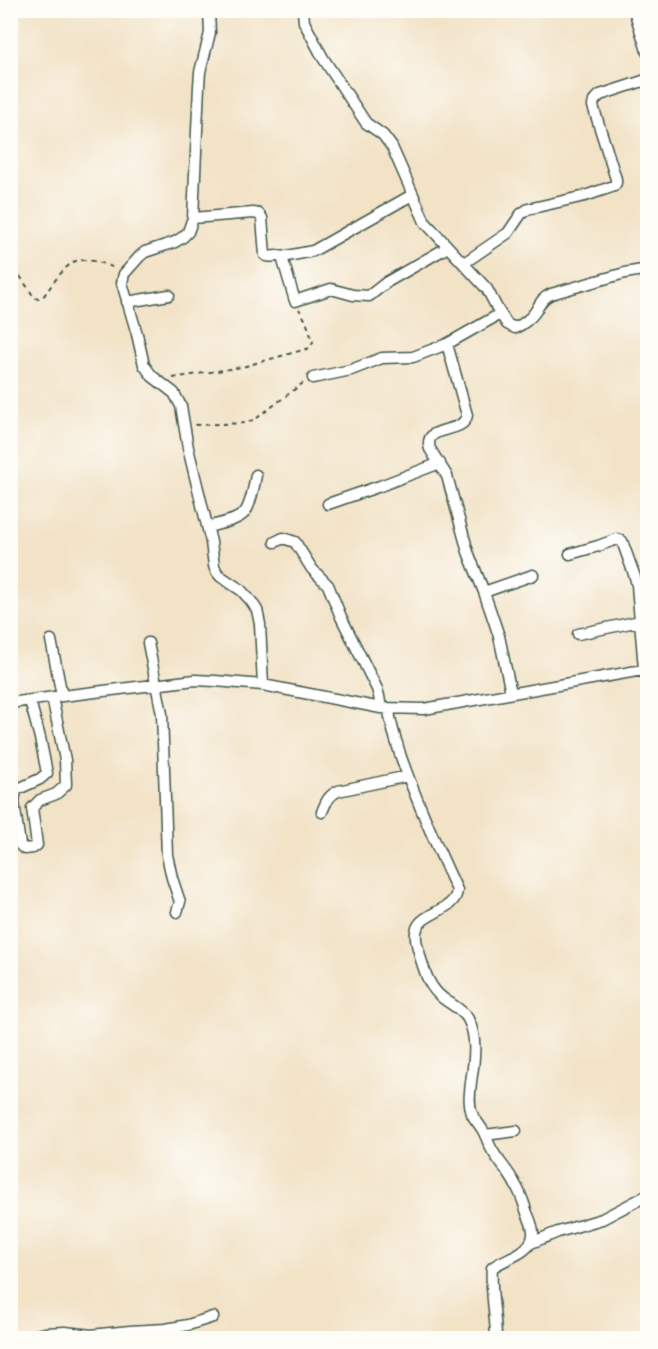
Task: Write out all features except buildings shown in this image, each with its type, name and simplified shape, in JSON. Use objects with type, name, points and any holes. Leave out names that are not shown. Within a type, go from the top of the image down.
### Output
[{"type":"street","points":[[209,10],[210,33],[200,72],[193,218],[190,228],[183,237],[175,242],[145,252],[140,256],[124,274],[122,283],[144,365],[147,371],[174,393],[181,406],[188,448],[208,527],[216,571],[241,590],[257,610],[260,624],[263,685]]},
{"type":"street","points":[[297,10],[323,58],[366,123],[388,140],[425,222],[487,289],[507,324],[515,328],[534,314],[545,296],[625,273],[648,269]]},
{"type":"street","points":[[303,10],[304,22]]},
{"type":"street","points":[[634,10],[648,54]]},
{"type":"street","points":[[464,263],[508,233],[521,214],[528,209],[585,196],[614,186],[616,178],[593,106],[594,101],[600,95],[648,78]]},
{"type":"street","points":[[193,218],[259,214],[262,218],[265,255],[282,257],[313,251],[412,195]]},
{"type":"street","points":[[282,257],[296,301],[331,289],[342,293],[369,296],[387,282],[448,247]]},
{"type":"street","points":[[127,302],[170,296]]},
{"type":"street","points":[[313,378],[351,370],[382,358],[413,357],[447,344],[500,314]]},
{"type":"street","points":[[447,344],[467,419],[462,425],[436,432],[428,444],[447,476],[468,552],[499,636],[511,693]]},
{"type":"street","points":[[328,504],[440,463]]},
{"type":"street","points":[[208,527],[243,514],[247,509],[256,476]]},
{"type":"street","points":[[275,542],[283,538],[295,542],[312,569],[328,585],[341,617],[377,689],[433,839],[457,890],[452,903],[422,920],[417,926],[415,936],[430,984],[441,998],[462,1011],[468,1018],[474,1044],[469,1101],[471,1112],[497,1158],[516,1184],[533,1227],[531,1243]]},
{"type":"street","points":[[10,703],[195,680],[263,685],[385,709],[424,709],[646,672],[635,577],[622,541],[617,539],[570,554]]},
{"type":"street","points":[[484,592],[533,575]]},
{"type":"street","points":[[578,634],[640,621]]},
{"type":"street","points":[[30,700],[47,773],[40,779],[16,790],[14,802],[21,845],[24,849],[37,845],[32,808],[40,800],[56,794],[66,785],[51,640]]},
{"type":"street","points":[[148,643],[162,714],[167,855],[180,902],[177,912]]},
{"type":"street","points":[[322,812],[331,794],[338,791],[408,776]]},
{"type":"street","points":[[16,815],[33,812]]},
{"type":"street","points":[[485,1135],[516,1131]]},
{"type":"street","points":[[496,1338],[492,1268],[525,1249],[531,1243],[602,1219],[648,1195]]},
{"type":"street","points":[[22,1338],[45,1333],[65,1332],[91,1335],[166,1329],[213,1317]]},
{"type":"path","points":[[10,261],[34,297],[38,299],[43,297],[68,265],[76,261],[105,264],[124,274]]},
{"type":"path","points":[[159,381],[242,367],[310,348],[313,342],[296,301]]},
{"type":"path","points":[[184,425],[246,423],[257,418],[313,378]]}]
